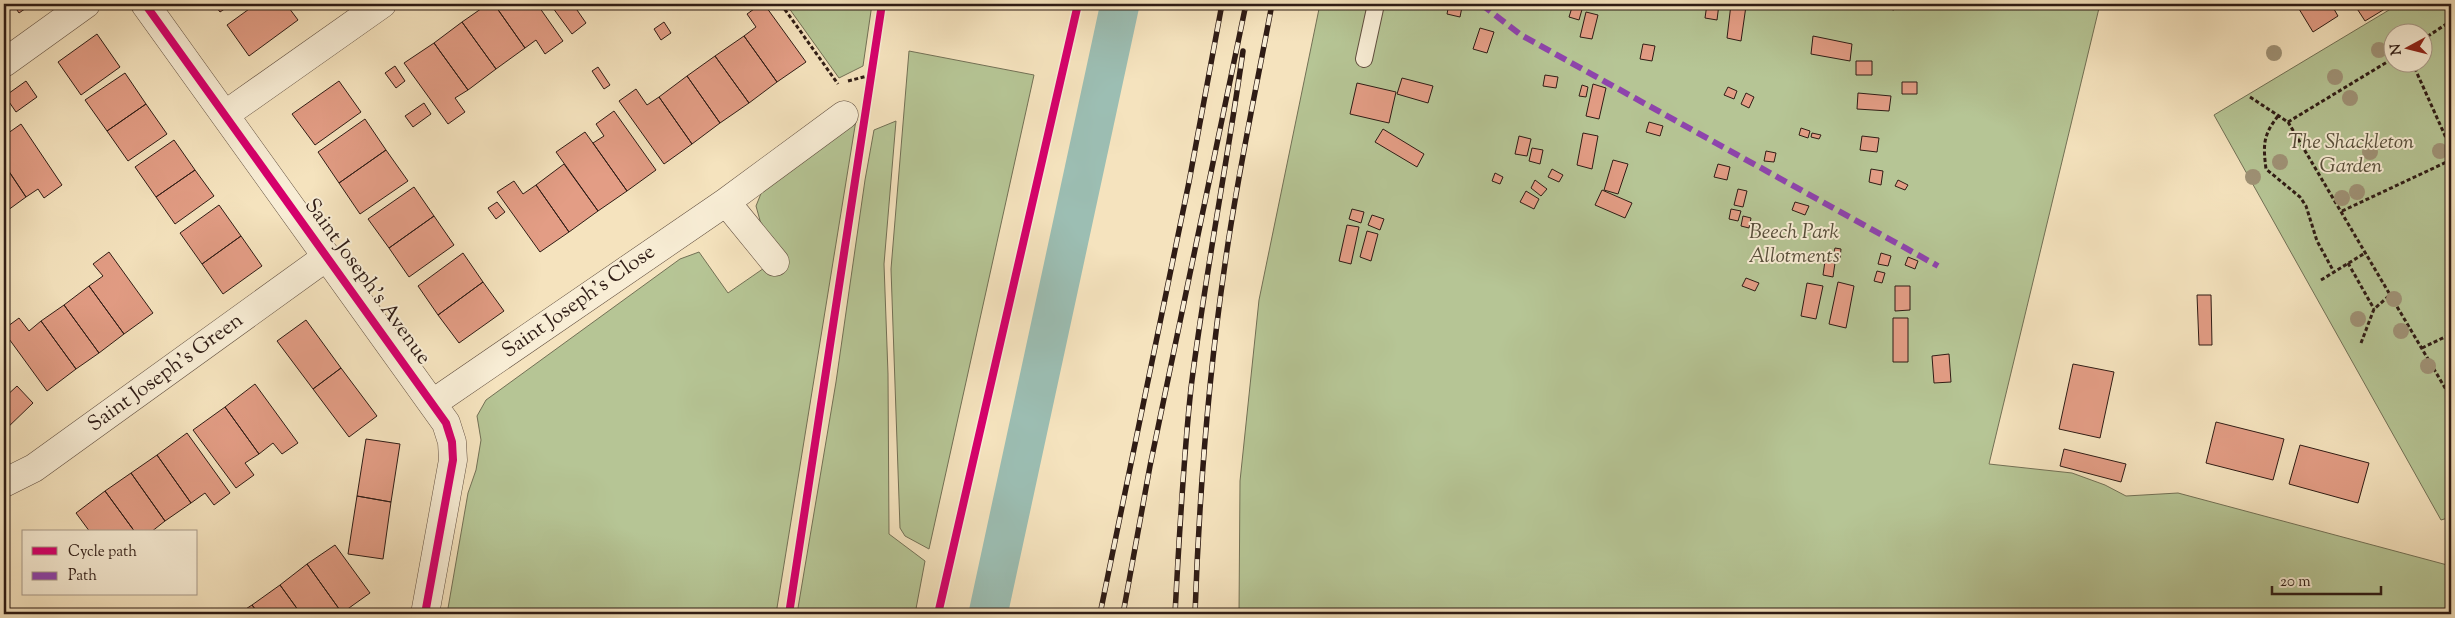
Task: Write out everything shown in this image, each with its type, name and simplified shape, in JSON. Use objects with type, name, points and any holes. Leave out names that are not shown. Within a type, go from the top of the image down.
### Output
[{"type":"street","points":[[4,63],[86,4]]},
{"type":"street","name":"Saint Joseph's Avenue","points":[[145,4],[226,114],[326,258],[433,402],[446,423],[452,442],[453,460],[425,614]]},
{"type":"street","points":[[226,114],[382,4]]},
{"type":"street","name":"Saint Joseph's Close","points":[[433,402],[726,202],[844,115]]},
{"type":"street","points":[[726,202],[775,262]]},
{"type":"street","name":"Saint Joseph's Green","points":[[4,484],[34,468],[326,258]]},
{"type":"lane","points":[[1364,59],[1376,4]]},
{"type":"path","points":[[781,4],[840,88],[846,82],[871,75]]},
{"type":"path","points":[[2432,34],[2451,22]]},
{"type":"path","points":[[2288,122],[2382,65]]},
{"type":"path","points":[[870,85],[873,66]]},
{"type":"path","points":[[2416,72],[2451,149]]},
{"type":"path","points":[[2250,97],[2288,122],[2451,398]]},
{"type":"path","points":[[2278,116],[2267,130],[2263,148],[2266,169],[2300,197],[2306,206],[2318,241],[2334,272]]},
{"type":"path","points":[[2342,211],[2451,160]]},
{"type":"path","points":[[2321,280],[2366,253]]},
{"type":"path","points":[[2348,263],[2374,309]]},
{"type":"path","points":[[2361,343],[2374,309],[2390,295]]},
{"type":"path","points":[[2422,348],[2451,334]]},
{"type":"green space","points":[[786,4],[872,4],[863,66],[839,78]]},
{"type":"green space","name":"Beech Park Allotments","points":[[1320,4],[2100,4],[1989,464],[2072,473],[2105,485],[2126,496],[2178,493],[2451,566],[2451,614],[1239,614],[1240,481],[1259,300]]},
{"type":"green space","name":"The Shackleton Garden","points":[[2399,4],[2451,4],[2451,517],[2441,520],[2214,115]]},
{"type":"green space","points":[[909,51],[1034,75],[929,549],[905,536],[900,528],[891,269]]},
{"type":"green space","points":[[856,120],[776,614],[447,614],[468,493],[476,470],[481,440],[477,416],[486,400],[680,259],[699,252],[728,293],[783,255],[761,224],[756,206],[764,186]]},
{"type":"green space","points":[[896,121],[884,264],[888,374],[889,534],[925,561],[915,614],[797,614],[836,382],[874,130]]},
{"type":"building","points":[[13,4],[32,4],[19,13]]},
{"type":"building","points":[[214,4],[232,4],[220,12]]},
{"type":"building","points":[[256,4],[286,4],[298,20],[249,56],[227,25]]},
{"type":"building","points":[[488,4],[494,4],[525,48],[496,69],[462,22]]},
{"type":"building","points":[[494,4],[537,4],[563,41],[545,54],[536,40],[525,48]]},
{"type":"building","points":[[550,4],[586,4],[577,10],[586,23],[572,34]]},
{"type":"building","points":[[761,4],[764,4],[806,62],[777,82],[744,36],[756,27],[747,14]]},
{"type":"building","points":[[1449,4],[1462,7],[1460,17],[1447,14]]},
{"type":"building","points":[[1573,4],[1583,6],[1579,20],[1569,17]]},
{"type":"building","points":[[1707,4],[1719,4],[1717,20],[1705,18]]},
{"type":"building","points":[[1731,4],[1746,6],[1741,41],[1727,38]]},
{"type":"building","points":[[1885,4],[1895,4],[1894,10],[1884,8]]},
{"type":"building","points":[[1904,4],[1919,4],[1919,8],[1904,8]]},
{"type":"building","points":[[2296,4],[2331,4],[2338,16],[2313,32]]},
{"type":"building","points":[[2354,4],[2393,4],[2365,21]]},
{"type":"building","points":[[1586,12],[1598,15],[1592,39],[1580,37]]},
{"type":"building","points":[[462,22],[496,69],[468,90],[434,43]]},
{"type":"building","points":[[664,22],[671,33],[661,40],[654,29]]},
{"type":"building","points":[[1480,28],[1494,32],[1487,53],[1473,49]]},
{"type":"building","points":[[97,34],[120,67],[81,95],[58,62]]},
{"type":"building","points":[[744,36],[777,82],[749,103],[715,56]]},
{"type":"building","points":[[1813,36],[1852,44],[1850,61],[1811,54]]},
{"type":"building","points":[[434,43],[468,90],[455,98],[465,112],[448,124],[404,63]]},
{"type":"building","points":[[1643,44],[1655,46],[1652,61],[1640,59]]},
{"type":"building","points":[[715,56],[749,103],[720,123],[687,76]]},
{"type":"building","points":[[1856,61],[1872,61],[1872,75],[1856,75]]},
{"type":"building","points":[[395,66],[405,81],[396,88],[385,73]]},
{"type":"building","points":[[598,67],[610,85],[604,89],[592,71]]},
{"type":"building","points":[[125,73],[146,104],[107,131],[85,100]]},
{"type":"building","points":[[1545,75],[1558,77],[1556,88],[1543,86]]},
{"type":"building","points":[[687,76],[720,123],[692,144],[659,97]]},
{"type":"building","points":[[1402,78],[1433,86],[1428,103],[1397,94]]},
{"type":"building","points":[[26,81],[37,97],[16,112],[5,96]]},
{"type":"building","points":[[339,81],[361,112],[315,145],[292,114]]},
{"type":"building","points":[[1902,82],[1917,82],[1917,94],[1902,94]]},
{"type":"building","points":[[1357,83],[1396,92],[1389,123],[1350,114]]},
{"type":"building","points":[[1593,84],[1606,88],[1599,119],[1586,116]]},
{"type":"building","points":[[1582,85],[1588,87],[1586,97],[1579,96]]},
{"type":"building","points":[[1728,87],[1737,91],[1734,99],[1724,95]]},
{"type":"building","points":[[636,89],[647,105],[659,97],[692,144],[664,164],[619,101]]},
{"type":"building","points":[[1746,93],[1754,97],[1749,108],[1741,104]]},
{"type":"building","points":[[1858,93],[1891,96],[1889,111],[1857,109]]},
{"type":"building","points":[[424,103],[431,114],[413,127],[405,116]]},
{"type":"building","points":[[146,104],[167,134],[128,161],[107,131]]},
{"type":"building","points":[[614,111],[656,170],[627,191],[593,143],[604,136],[596,124]]},
{"type":"building","points":[[365,119],[386,150],[339,183],[318,152]]},
{"type":"building","points":[[1649,122],[1663,126],[1660,136],[1646,132]]},
{"type":"building","points":[[21,124],[62,185],[44,198],[38,189],[26,197],[4,164],[4,136]]},
{"type":"building","points":[[1801,128],[1810,131],[1808,138],[1799,135]]},
{"type":"building","points":[[1383,129],[1424,154],[1417,167],[1375,142]]},
{"type":"building","points":[[585,132],[627,191],[598,211],[556,152]]},
{"type":"building","points":[[1583,133],[1598,136],[1592,169],[1577,165]]},
{"type":"building","points":[[1812,133],[1821,135],[1819,139],[1811,137]]},
{"type":"building","points":[[1519,136],[1531,139],[1527,156],[1515,154]]},
{"type":"building","points":[[1862,136],[1879,138],[1877,152],[1860,150]]},
{"type":"building","points":[[174,140],[195,170],[156,197],[135,167]]},
{"type":"building","points":[[1532,148],[1543,150],[1540,164],[1529,161]]},
{"type":"building","points":[[386,150],[408,181],[360,214],[339,183]]},
{"type":"building","points":[[1766,151],[1776,153],[1774,162],[1764,161]]},
{"type":"building","points":[[1613,160],[1628,164],[1618,194],[1604,190]]},
{"type":"building","points":[[4,164],[26,197],[4,213]]},
{"type":"building","points":[[564,164],[598,211],[569,232],[536,185]]},
{"type":"building","points":[[1718,164],[1730,167],[1727,180],[1714,177]]},
{"type":"building","points":[[1552,169],[1563,175],[1559,182],[1548,177]]},
{"type":"building","points":[[1871,169],[1883,171],[1881,185],[1869,182]]},
{"type":"building","points":[[195,170],[214,196],[175,224],[156,197]]},
{"type":"building","points":[[1495,173],[1503,177],[1500,184],[1492,181]]},
{"type":"building","points":[[1535,180],[1547,189],[1541,196],[1531,188]]},
{"type":"building","points":[[1898,180],[1908,185],[1905,190],[1895,186]]},
{"type":"building","points":[[514,181],[523,194],[536,185],[569,232],[540,252],[497,192]]},
{"type":"building","points":[[414,187],[434,216],[389,248],[368,219]]},
{"type":"building","points":[[1738,189],[1747,191],[1743,207],[1734,205]]},
{"type":"building","points":[[1602,190],[1632,203],[1625,218],[1595,205]]},
{"type":"building","points":[[1526,191],[1539,199],[1534,209],[1520,202]]},
{"type":"building","points":[[497,202],[505,212],[496,219],[488,208]]},
{"type":"building","points":[[1795,202],[1809,206],[1805,215],[1792,210]]},
{"type":"building","points":[[219,205],[241,236],[202,264],[180,233]]},
{"type":"building","points":[[1352,209],[1364,212],[1361,223],[1349,219]]},
{"type":"building","points":[[1731,209],[1741,211],[1738,221],[1729,219]]},
{"type":"building","points":[[1372,215],[1384,219],[1380,230],[1368,225]]},
{"type":"building","points":[[434,216],[454,245],[409,277],[389,248]]},
{"type":"building","points":[[1743,216],[1751,218],[1749,228],[1741,226]]},
{"type":"building","points":[[1347,225],[1359,227],[1351,264],[1339,261]]},
{"type":"building","points":[[1367,231],[1378,234],[1371,261],[1360,257]]},
{"type":"building","points":[[241,236],[262,266],[223,294],[202,264]]},
{"type":"building","points":[[1835,248],[1841,249],[1840,258],[1833,256]]},
{"type":"building","points":[[109,252],[153,313],[124,334],[89,286],[103,276],[93,264]]},
{"type":"building","points":[[463,253],[483,282],[438,315],[418,286]]},
{"type":"building","points":[[1881,253],[1891,256],[1888,266],[1878,264]]},
{"type":"building","points":[[1908,257],[1918,261],[1915,269],[1905,265]]},
{"type":"building","points":[[1825,261],[1835,263],[1833,277],[1823,275]]},
{"type":"building","points":[[1877,271],[1885,273],[1882,283],[1874,281]]},
{"type":"building","points":[[1746,278],[1759,283],[1755,291],[1742,286]]},
{"type":"building","points":[[483,282],[504,311],[459,343],[438,315]]},
{"type":"building","points":[[1838,282],[1854,286],[1846,328],[1829,324]]},
{"type":"building","points":[[1807,283],[1823,286],[1816,319],[1801,316]]},
{"type":"building","points":[[89,286],[124,334],[99,353],[64,305]]},
{"type":"building","points":[[1895,286],[1910,286],[1910,310],[1895,311]]},
{"type":"building","points":[[2197,295],[2211,295],[2212,345],[2199,345]]},
{"type":"building","points":[[64,305],[99,353],[76,369],[41,321]]},
{"type":"building","points":[[19,318],[29,331],[41,321],[76,369],[47,391],[4,332],[4,329]]},
{"type":"building","points":[[1893,318],[1908,318],[1908,362],[1893,362]]},
{"type":"building","points":[[306,320],[341,368],[313,389],[277,341]]},
{"type":"building","points":[[1949,354],[1951,382],[1934,383],[1932,356]]},
{"type":"building","points":[[2073,364],[2114,372],[2100,438],[2059,429]]},
{"type":"building","points":[[341,368],[377,416],[349,437],[313,389]]},
{"type":"building","points":[[255,384],[298,443],[282,454],[273,443],[259,454],[225,407]]},
{"type":"building","points":[[17,386],[33,403],[4,431],[4,398]]},
{"type":"building","points":[[225,407],[259,454],[245,463],[254,475],[236,488],[193,430]]},
{"type":"building","points":[[2216,422],[2284,439],[2273,480],[2206,463]]},
{"type":"building","points":[[187,433],[230,493],[214,505],[205,493],[191,503],[157,455]]},
{"type":"building","points":[[366,439],[400,444],[391,502],[357,496]]},
{"type":"building","points":[[2300,445],[2369,463],[2358,503],[2289,484]]},
{"type":"building","points":[[2064,449],[2126,464],[2121,482],[2060,466]]},
{"type":"building","points":[[157,455],[191,503],[165,521],[131,473]]},
{"type":"building","points":[[131,473],[165,521],[154,530],[134,530],[105,491]]},
{"type":"building","points":[[105,491],[134,530],[89,530],[76,513]]},
{"type":"building","points":[[357,496],[391,502],[383,559],[348,554]]},
{"type":"building","points":[[335,545],[370,593],[342,613],[307,564]]},
{"type":"building","points":[[307,564],[342,613],[301,614],[280,585]]},
{"type":"building","points":[[280,585],[301,614],[259,614],[252,605]]},
{"type":"building","points":[[252,605],[259,614],[238,614]]},
{"type":"waterway","points":[[988,614],[1120,4]]},
{"type":"railway","points":[[1100,614],[1189,182],[1222,4]]},
{"type":"railway","points":[[1123,614],[1150,466],[1246,4]]},
{"type":"railway","points":[[1195,614],[1205,439],[1219,308],[1235,199],[1272,4]]},
{"type":"railway","points":[[1175,614],[1183,473],[1191,388],[1243,51]]},
{"type":"marked path","points":[[1481,4],[1521,35],[1938,266]]},
{"type":"cycle path","points":[[145,4],[446,423],[452,442],[453,460],[425,614]]},
{"type":"cycle path","points":[[789,614],[882,4]]},
{"type":"cycle path","points":[[938,614],[1078,4]]}]
